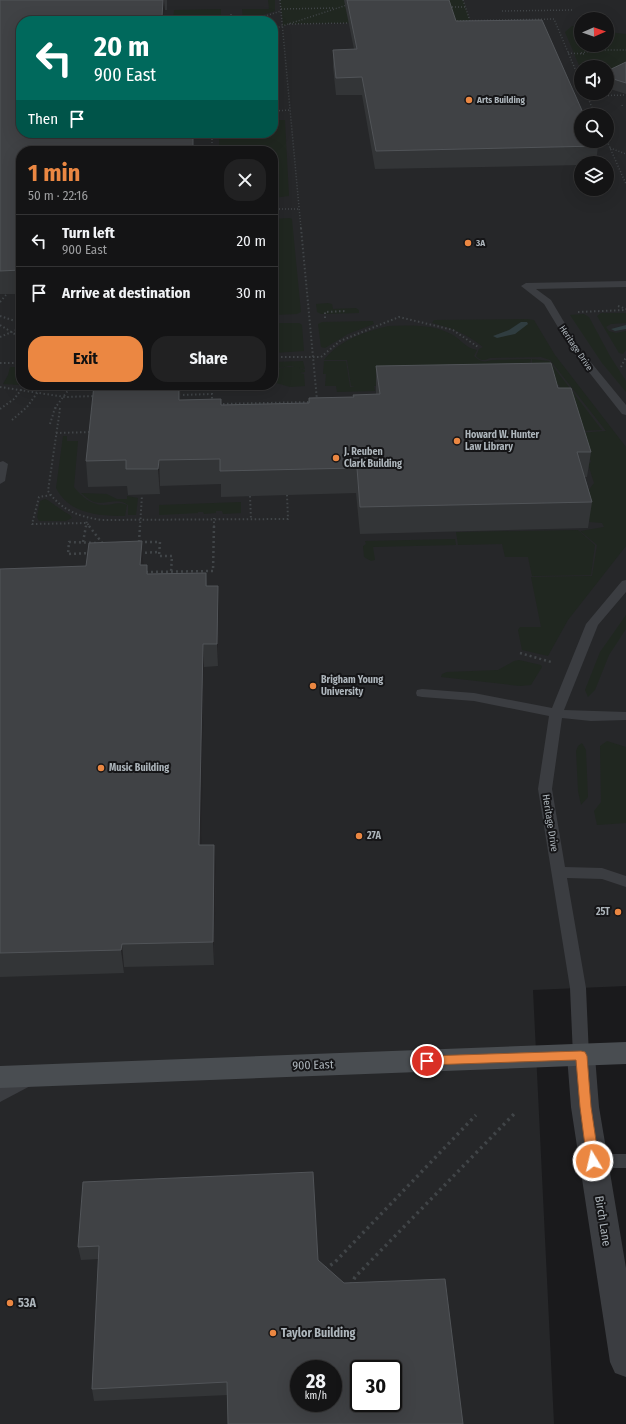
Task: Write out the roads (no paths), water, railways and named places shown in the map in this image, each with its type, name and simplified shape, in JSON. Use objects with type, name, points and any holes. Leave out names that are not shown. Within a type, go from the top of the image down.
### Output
[{"type":"main road","name":"900 East","points":[[0,1077],[581,1056],[626,1053]]},
{"type":"street","name":"Birch Lane","points":[[581,1056],[585,1107],[626,1362]]},
{"type":"lane","name":"Heritage Drive","points":[[626,284],[526,286],[548,302],[576,350],[626,412]]},
{"type":"lane","points":[[0,481],[3,464]]},
{"type":"lane","name":"Heritage Drive","points":[[581,1056],[578,988],[545,789],[556,713],[592,624],[626,584]]},
{"type":"lane","points":[[422,693],[462,694],[485,697],[556,713],[596,718],[626,716]]},
{"type":"lane","points":[[559,873],[597,872],[618,877],[626,882]]},
{"type":"lane","points":[[0,1095],[34,1076]]},
{"type":"lane","points":[[593,1161],[626,1161]]},
{"type":"waterway","points":[[497,336],[512,332],[524,324]]},
{"type":"waterway","points":[[615,329],[626,327]]},
{"type":"place","name":"Arts Building","points":[[469,100]]},
{"type":"place","name":"3A","points":[[468,243]]},
{"type":"place","name":"Howard W. Hunter Law Library","points":[[457,441]]},
{"type":"place","name":"J. Reuben Clark Building","points":[[336,458]]},
{"type":"place","name":"Brigham Young University","points":[[313,686]]},
{"type":"place","name":"Music Building","points":[[101,768]]},
{"type":"place","name":"27A","points":[[359,836]]},
{"type":"place","name":"25T","points":[[618,912]]},
{"type":"place","name":"53A","points":[[10,1303]]},
{"type":"place","name":"Taylor Building","points":[[273,1333]]}]
